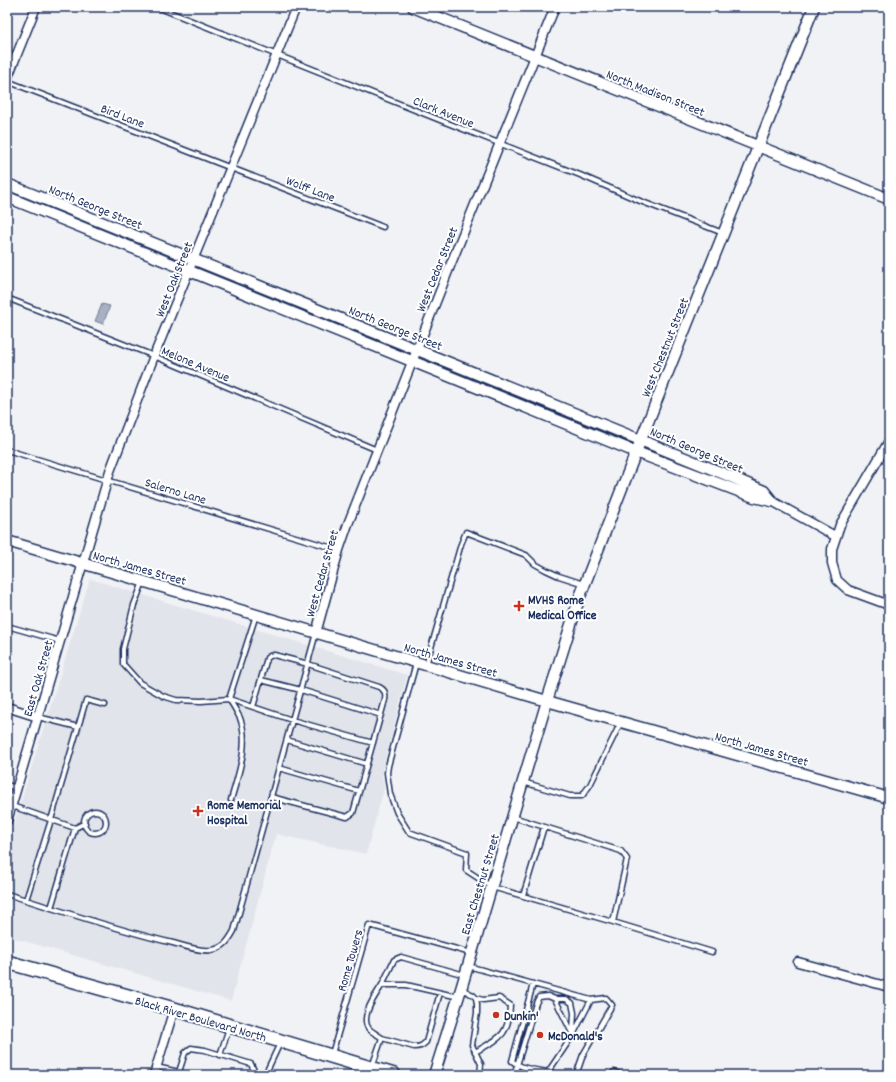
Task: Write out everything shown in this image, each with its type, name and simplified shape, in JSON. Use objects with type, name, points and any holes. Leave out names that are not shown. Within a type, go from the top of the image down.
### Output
[{"type":"main road","name":"Black River Boulevard North","points":[[7,962],[394,1075]]},
{"type":"street","points":[[7,80],[36,7]]},
{"type":"street","name":"West Oak Street","points":[[83,564],[107,480],[154,356],[296,7]]},
{"type":"street","name":"North Madison Street","points":[[413,7],[889,200]]},
{"type":"street","name":"West Cedar Street","points":[[316,632],[339,550],[377,450],[555,7]]},
{"type":"street","name":"West Chestnut Street","points":[[547,701],[585,585],[636,452],[759,148],[814,7]]},
{"type":"street","name":"North George Street","points":[[7,184],[641,440],[764,491],[772,501]]},
{"type":"street","name":"North George Street","points":[[7,197],[636,452],[754,497],[772,501],[835,536]]},
{"type":"street","points":[[889,441],[840,526],[835,536],[832,548],[832,563],[837,580],[855,594],[889,605]]},
{"type":"street","name":"North James Street","points":[[7,541],[547,701],[889,798]]},
{"type":"street","name":"East Oak Street","points":[[7,821],[83,564]]},
{"type":"street","name":"East Chestnut Street","points":[[434,1075],[467,971],[547,701]]},
{"type":"street","points":[[7,707],[38,717]]},
{"type":"street","points":[[798,962],[889,987]]},
{"type":"street","points":[[155,1071],[174,1010]]},
{"type":"lane","name":"Clark Avenue","points":[[157,7],[580,175],[640,201],[724,233]]},
{"type":"lane","name":"Bird Lane","points":[[7,80],[231,168]]},
{"type":"lane","name":"Wolff Lane","points":[[231,168],[383,227]]},
{"type":"lane","name":"Melone Avenue","points":[[7,298],[154,356],[377,450]]},
{"type":"lane","name":"Salerno Lane","points":[[7,450],[339,550]]},
{"type":"lane","points":[[585,585],[559,576],[535,564],[526,555],[466,532],[388,766],[387,773],[390,794],[397,813],[409,832],[467,853],[466,870],[492,887],[712,952]]},
{"type":"lane","points":[[143,581],[134,605],[123,649],[123,664],[140,683],[164,696],[176,700],[201,701],[229,699],[292,720],[373,743]]},
{"type":"lane","points":[[231,800],[241,762],[244,738],[240,719],[229,699],[256,615]]},
{"type":"lane","points":[[7,626],[60,641]]},
{"type":"lane","points":[[7,894],[143,936],[193,948],[212,950],[228,942],[234,931],[316,632]]},
{"type":"lane","points":[[253,707],[267,658],[274,655],[308,664],[384,689],[386,694],[353,813],[346,817],[271,797]]},
{"type":"lane","points":[[261,680],[300,690],[381,716]]},
{"type":"lane","points":[[26,900],[86,700],[105,705]]},
{"type":"lane","points":[[38,717],[78,727]]},
{"type":"lane","points":[[524,782],[570,796],[582,796],[590,786],[621,722]]},
{"type":"lane","points":[[287,740],[367,764]]},
{"type":"lane","points":[[279,768],[359,791]]},
{"type":"lane","points":[[7,785],[18,788]]},
{"type":"lane","points":[[12,806],[75,828],[85,823]]},
{"type":"lane","points":[[93,811],[97,811],[104,815],[106,822],[104,829],[98,833],[88,830],[85,823],[86,816],[93,811]]},
{"type":"lane","points":[[513,817],[622,851],[627,859],[613,922]]},
{"type":"lane","points":[[523,896],[544,827]]},
{"type":"lane","points":[[51,908],[75,828]]},
{"type":"lane","name":"Rome Towers","points":[[332,1056],[369,925],[472,954]]},
{"type":"lane","points":[[440,993],[426,1042],[419,1047],[382,1038],[369,1029],[366,1024],[368,1009],[394,960],[401,957],[533,984],[591,1000],[606,998],[612,1005],[583,1055],[576,1075]]},
{"type":"lane","points":[[533,984],[512,1061],[547,1074],[572,1035],[591,1000]]},
{"type":"lane","points":[[382,985],[406,985],[440,993],[460,993],[473,995],[476,998],[483,1000],[499,998],[510,1005],[510,1016],[505,1031],[496,1041],[475,1052]]},
{"type":"lane","points":[[514,1075],[536,1003],[539,998],[548,996],[555,999],[566,999],[572,1003],[574,1014],[572,1035]]},
{"type":"lane","points":[[476,998],[478,1013],[472,1045],[480,1064],[480,1075]]},
{"type":"lane","points":[[555,999],[572,1035]]},
{"type":"lane","points":[[220,1054],[230,1026]]},
{"type":"lane","points":[[372,1068],[382,1038]]},
{"type":"lane","points":[[265,1075],[281,1041]]},
{"type":"lane","points":[[155,1071],[179,1072],[185,1053],[191,1048],[205,1050],[251,1064],[256,1075]]},
{"type":"lane","points":[[612,1075],[614,1072],[623,1075]]},
{"type":"shaded area","name":"Rome Memorial Hospital","points":[[90,579],[407,675],[384,764],[382,775],[384,788],[366,854],[276,834],[231,1001],[7,936],[7,846]]},
{"type":"water","points":[[102,304],[110,306],[103,324],[95,321]]},
{"type":"place","name":"MVHS Rome Medical Office","points":[[519,606]]},
{"type":"place","name":"Rome Memorial Hospital","points":[[198,811]]},
{"type":"place","name":"Dunkin'","points":[[496,1015]]},
{"type":"place","name":"McDonald's","points":[[540,1035]]}]
